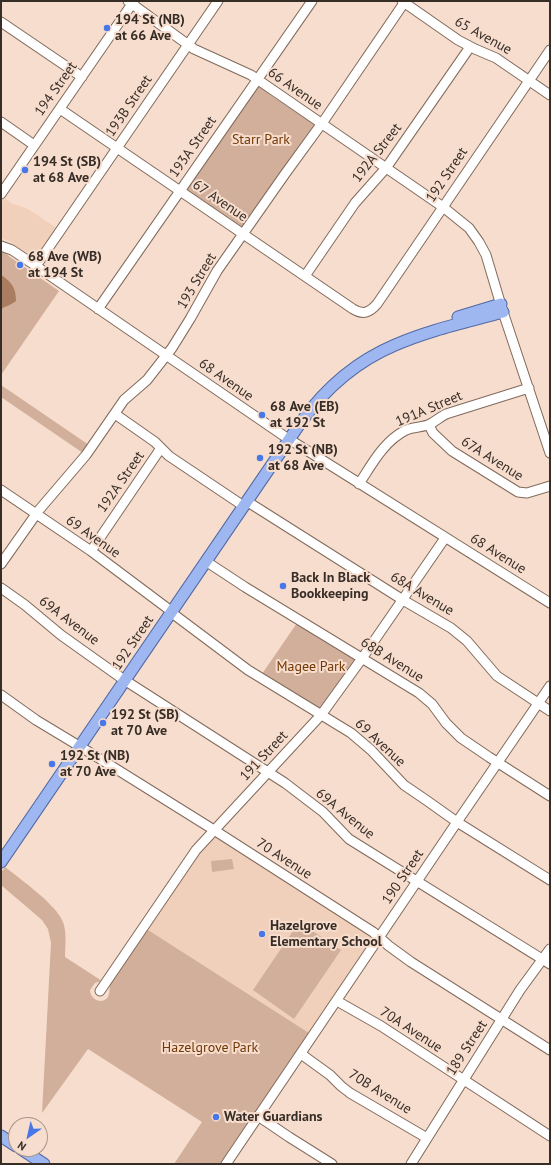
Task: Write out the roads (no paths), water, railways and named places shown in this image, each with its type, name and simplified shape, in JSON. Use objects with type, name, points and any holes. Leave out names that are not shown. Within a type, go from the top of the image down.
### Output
[{"type":"main road","name":"192 Street","points":[[1,851],[170,611],[286,438],[307,414],[332,387],[354,368],[371,357],[394,345],[417,336],[502,308]]},
{"type":"main road","name":"192 Street","points":[[123,679],[133,670],[170,611]]},
{"type":"main road","name":"192 Street","points":[[1,862],[77,745]]},
{"type":"street","name":"193B Street","points":[[36,266],[218,1]]},
{"type":"street","name":"193A Street","points":[[98,309],[312,1]]},
{"type":"street","name":"66 Avenue","points":[[131,2],[188,44],[258,80],[443,207],[469,228],[480,242],[486,255],[502,308]]},
{"type":"street","name":"194 Street","points":[[1,194],[82,77],[131,2]]},
{"type":"street","name":"65 Avenue","points":[[403,2],[470,47],[496,58],[550,95]]},
{"type":"street","name":"193 Street","points":[[1,564],[36,515],[86,455],[124,400],[150,376],[165,356],[186,325],[213,278],[321,124],[403,2]]},
{"type":"street","points":[[1,22],[82,77]]},
{"type":"street","name":"192A Street","points":[[305,276],[355,203],[386,168],[470,47]]},
{"type":"street","name":"192 Street","points":[[365,313],[372,310],[377,304],[550,50]]},
{"type":"street","name":"67 Avenue","points":[[60,108],[353,309],[365,313]]},
{"type":"street","points":[[1,122],[34,145]]},
{"type":"street","name":"68 Avenue","points":[[1,240],[12,250],[286,438],[550,603]]},
{"type":"street","name":"68 Avenue","points":[[1,246],[12,250]]},
{"type":"street","points":[[502,308],[550,453]]},
{"type":"street","name":"191A Street","points":[[359,484],[381,451],[406,430],[417,426],[429,425],[446,414],[529,388]]},
{"type":"street","name":"68A Avenue","points":[[115,414],[155,442],[169,456],[451,628],[467,642],[497,676],[550,711]]},
{"type":"street","name":"67A Avenue","points":[[429,425],[435,436],[452,451],[518,492],[527,493],[550,486]]},
{"type":"street","name":"192A Street","points":[[90,551],[161,448]]},
{"type":"street","name":"69 Avenue","points":[[1,490],[90,551],[236,662],[351,733],[371,750],[404,785],[457,822],[550,880]]},
{"type":"street","name":"191 Street","points":[[100,991],[188,861],[214,830],[321,715],[445,538]]},
{"type":"street","name":"68B Avenue","points":[[206,557],[293,616],[363,657],[427,699],[456,733],[498,763],[550,796]]},
{"type":"street","name":"69A Avenue","points":[[1,588],[25,605],[56,632],[123,679],[269,772],[323,812],[349,839],[546,962]]},
{"type":"street","name":"190 Street","points":[[226,1164],[550,686]]},
{"type":"street","name":"70 Avenue","points":[[1,695],[36,720],[214,830],[373,932],[392,949],[411,962],[550,1050]]},
{"type":"street","name":"189 Street","points":[[411,1164],[520,990],[546,962],[550,949]]},
{"type":"street","name":"70A Avenue","points":[[337,1000],[381,1026],[550,1136]]},
{"type":"street","name":"70B Avenue","points":[[301,1054],[330,1074],[350,1093],[427,1138]]},
{"type":"street","points":[[258,1116],[332,1164]]},
{"type":"place","name":"194 St (NB) at 66 Ave","points":[[107,28]]},
{"type":"place","name":"194 St (SB) at 68 Ave","points":[[25,170]]},
{"type":"place","name":"68 Ave (WB) at 194 St","points":[[20,265]]},
{"type":"place","name":"68 Ave (EB) at 192 St","points":[[262,415]]},
{"type":"place","name":"192 St (NB) at 68 Ave","points":[[260,458]]},
{"type":"place","name":"Back In Black Bookkeeping","points":[[283,586]]},
{"type":"place","name":"192 St (SB) at 70 Ave","points":[[103,723]]},
{"type":"place","name":"192 St (NB) at 70 Ave","points":[[52,764]]},
{"type":"place","name":"Hazelgrove Elementary School","points":[[262,934]]},
{"type":"place","name":"Water Guardians","points":[[216,1117]]},
{"type":"park label","name":"Starr Park","points":[[261,140]]},
{"type":"park label","name":"Magee Park","points":[[311,667]]},
{"type":"park label","name":"Hazelgrove Park","points":[[210,1048]]}]
